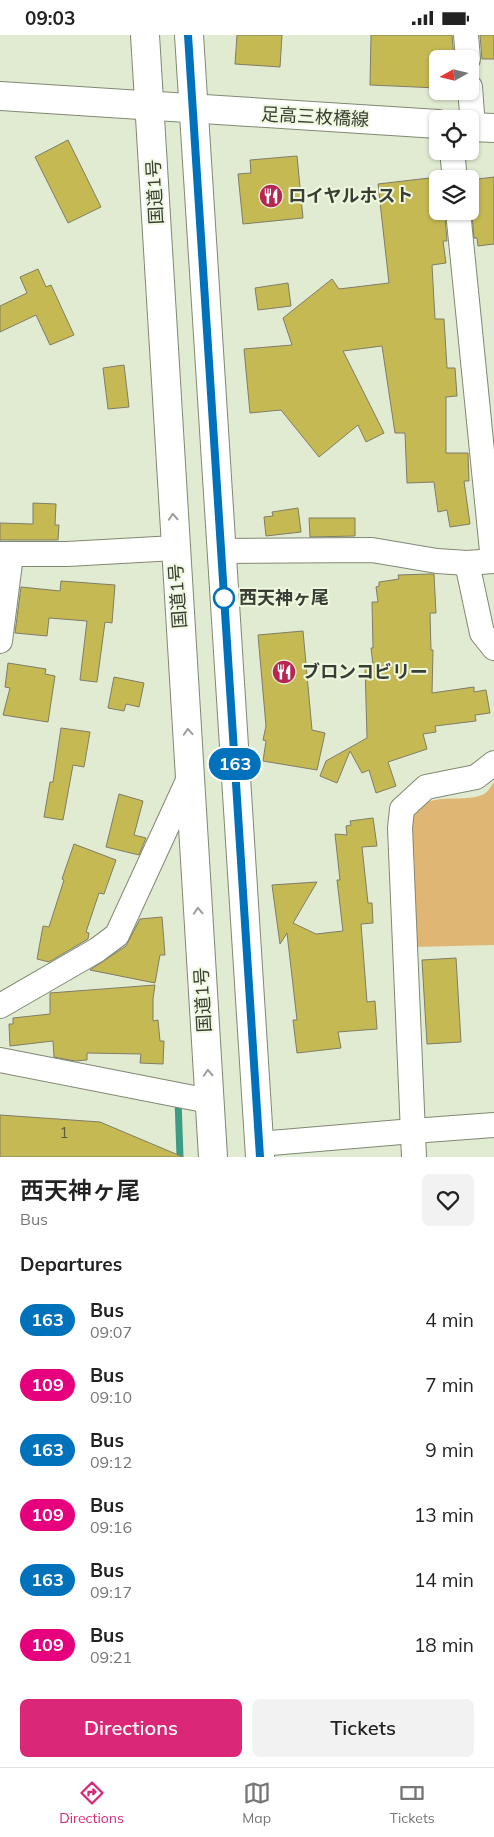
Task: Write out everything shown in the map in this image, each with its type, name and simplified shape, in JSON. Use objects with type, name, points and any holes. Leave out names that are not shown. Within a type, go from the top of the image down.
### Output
[{"type":"main road","name":"国道1号","points":[[145,35],[213,1157]]},
{"type":"main road","points":[[188,35],[260,1151]]},
{"type":"main road","name":"足高三枚橋線","points":[[0,96],[429,123]]},
{"type":"street","points":[[466,35],[467,50]]},
{"type":"street","points":[[221,551],[372,550],[437,561],[467,563],[494,561],[459,220]]},
{"type":"street","points":[[0,641],[6,554],[67,554],[175,548]]},
{"type":"street","points":[[467,563],[482,633],[494,647]]},
{"type":"street","points":[[414,1157],[401,847],[402,809],[426,787],[476,777],[494,763]]},
{"type":"street","points":[[0,1006],[97,950],[117,935],[190,774]]},
{"type":"street","points":[[0,1060],[209,1101]]},
{"type":"street","points":[[260,1151],[413,1131],[494,1125]]},
{"type":"shaded area","points":[[494,782],[494,945],[414,947],[410,833],[412,818],[418,809],[426,803],[434,800],[475,797],[485,793]]},
{"type":"building","points":[[237,35],[282,35],[280,67],[235,64]]},
{"type":"building","points":[[371,35],[452,35],[453,50],[429,50],[429,88],[370,85]]},
{"type":"building","points":[[480,35],[494,35],[494,59],[482,59]]},
{"type":"building","points":[[68,140],[101,207],[68,223],[35,157]]},
{"type":"building","name":"ロイヤルホスト","points":[[297,156],[303,218],[243,224],[238,174],[251,173],[250,160]]},
{"type":"building","points":[[494,177],[494,244],[478,246],[477,238],[474,238],[472,220],[479,220],[479,179]]},
{"type":"building","points":[[429,178],[429,220],[445,220],[447,241],[443,241],[446,263],[432,265],[435,319],[444,319],[447,368],[455,368],[457,396],[446,397],[446,453],[468,453],[469,481],[464,481],[470,524],[450,527],[447,510],[438,512],[434,482],[407,483],[405,433],[395,433],[382,346],[343,351],[384,433],[366,442],[358,425],[319,457],[281,410],[250,413],[244,349],[292,345],[283,318],[332,279],[339,289],[389,283],[378,184]]},
{"type":"building","points":[[38,269],[46,287],[51,285],[74,335],[50,345],[36,315],[0,332],[0,306],[27,293],[20,277]]},
{"type":"building","points":[[288,283],[291,306],[258,310],[255,288]]},
{"type":"building","points":[[124,365],[129,407],[108,409],[103,368]]},
{"type":"building","points":[[33,503],[56,504],[55,525],[59,525],[58,540],[0,540],[0,523],[33,524]]},
{"type":"building","points":[[298,508],[301,532],[266,536],[264,517],[273,516],[272,512]]},
{"type":"building","points":[[309,518],[355,518],[355,536],[310,537]]},
{"type":"building","points":[[434,574],[436,613],[430,613],[431,650],[433,650],[432,693],[474,687],[474,692],[486,690],[490,713],[475,715],[476,721],[435,726],[436,732],[423,734],[427,749],[388,762],[396,786],[376,793],[369,770],[362,773],[350,751],[337,783],[320,776],[326,761],[367,738],[365,665],[373,665],[371,648],[373,648],[372,602],[378,602],[376,587],[379,586],[379,582],[399,579],[398,575]]},
{"type":"building","points":[[61,581],[115,585],[112,623],[105,622],[97,682],[80,680],[87,621],[49,618],[47,636],[15,633],[21,587],[60,591]]},
{"type":"building","points":[[303,631],[312,730],[325,733],[317,770],[263,761],[266,741],[263,740],[266,726],[258,635]]},
{"type":"building","points":[[8,663],[46,669],[45,674],[55,676],[48,722],[3,715],[10,688],[5,687]]},
{"type":"building","points":[[114,677],[144,683],[139,707],[126,704],[124,711],[108,708]]},
{"type":"building","points":[[61,728],[90,732],[84,767],[73,765],[63,820],[44,817],[50,782],[53,782]]},
{"type":"building","points":[[119,794],[143,801],[134,835],[146,838],[139,855],[106,847]]},
{"type":"building","points":[[373,818],[377,846],[362,847],[368,903],[372,903],[373,923],[361,924],[367,1002],[375,1001],[377,1029],[338,1032],[341,1048],[297,1053],[293,1020],[297,1020],[287,933],[280,944],[272,885],[317,882],[293,923],[316,934],[343,931],[337,880],[340,880],[335,834],[347,835],[346,826],[351,825],[350,821]]},
{"type":"building","points":[[74,844],[116,860],[104,894],[99,893],[86,932],[89,933],[88,939],[49,962],[37,959],[43,926],[49,927]]},
{"type":"building","points":[[162,917],[165,955],[160,955],[155,983],[90,970],[126,946],[140,919]]},
{"type":"building","points":[[456,958],[461,1042],[427,1044],[422,960]]},
{"type":"building","points":[[155,985],[153,1021],[158,1020],[160,1041],[164,1041],[163,1064],[140,1063],[141,1054],[87,1053],[87,1060],[75,1061],[54,1057],[53,1041],[10,1046],[9,1024],[13,1024],[13,1018],[50,1014],[50,993]]},
{"type":"building","points":[[0,1115],[100,1122],[183,1157],[0,1157]]},
{"type":"waterway","points":[[178,1099],[180,1157]]},
{"type":"bus line","name":"163","points":[[188,35],[260,1157]]},
{"type":"place","name":"ロイヤルホスト","points":[[271,196]]},
{"type":"place","name":"西天神ヶ尾","points":[[224,598]]},
{"type":"place","name":"ブロンコビリー","points":[[284,672]]}]
